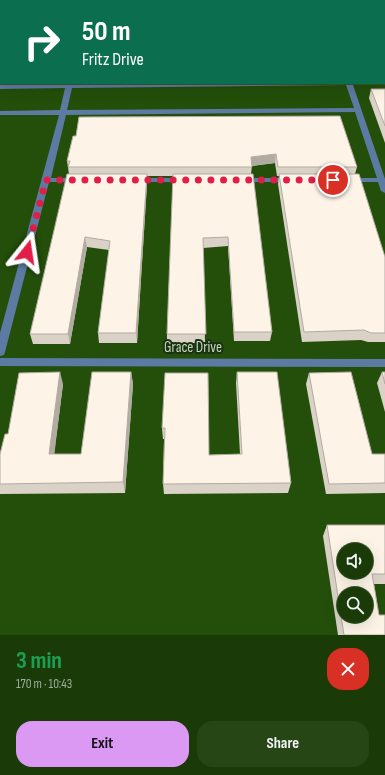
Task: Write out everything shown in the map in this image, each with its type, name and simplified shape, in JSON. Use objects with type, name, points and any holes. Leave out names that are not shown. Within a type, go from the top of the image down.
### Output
[{"type":"street","points":[[0,87],[69,87],[143,84],[349,84],[356,110],[385,191]]},
{"type":"street","points":[[0,352],[64,112],[69,87]]},
{"type":"street","points":[[0,113],[356,110]]},
{"type":"street","points":[[46,180],[86,180]]},
{"type":"street","points":[[126,180],[198,180]]},
{"type":"street","points":[[230,180],[301,180]]},
{"type":"street","points":[[341,180],[381,180]]},
{"type":"street","name":"Grace Drive","points":[[0,362],[385,363]]},
{"type":"building","points":[[371,89],[385,89],[385,126]]},
{"type":"building","points":[[340,116],[357,167],[278,167],[276,154],[251,157],[252,167],[68,167],[70,161],[67,161],[73,136],[76,136],[79,117]]},
{"type":"building","points":[[67,174],[147,174],[136,333],[98,333],[110,241],[85,237],[68,334],[30,334]]},
{"type":"building","points":[[173,174],[253,174],[272,332],[234,332],[228,237],[203,238],[206,334],[167,334]]},
{"type":"building","points":[[279,174],[359,174],[385,257],[385,333],[371,333],[364,330],[304,332]]},
{"type":"building","points":[[60,372],[49,454],[81,454],[92,372],[131,372],[123,482],[0,484],[0,454],[5,434],[8,434],[19,373]]},
{"type":"building","points":[[237,372],[277,372],[291,483],[163,484],[165,428],[162,428],[165,373],[208,373],[209,455],[242,454]]},
{"type":"building","points":[[351,372],[372,454],[385,454],[385,483],[329,484],[309,373]]},
{"type":"building","points":[[382,372],[385,372],[385,384]]},
{"type":"building","points":[[327,525],[385,525],[385,574],[373,574],[373,543],[337,543],[337,579],[373,579],[379,615],[385,615],[385,635],[344,635],[342,623],[373,623],[373,587],[337,587],[337,590]]},
{"type":"route","points":[[27,252],[46,180],[333,180]]}]
